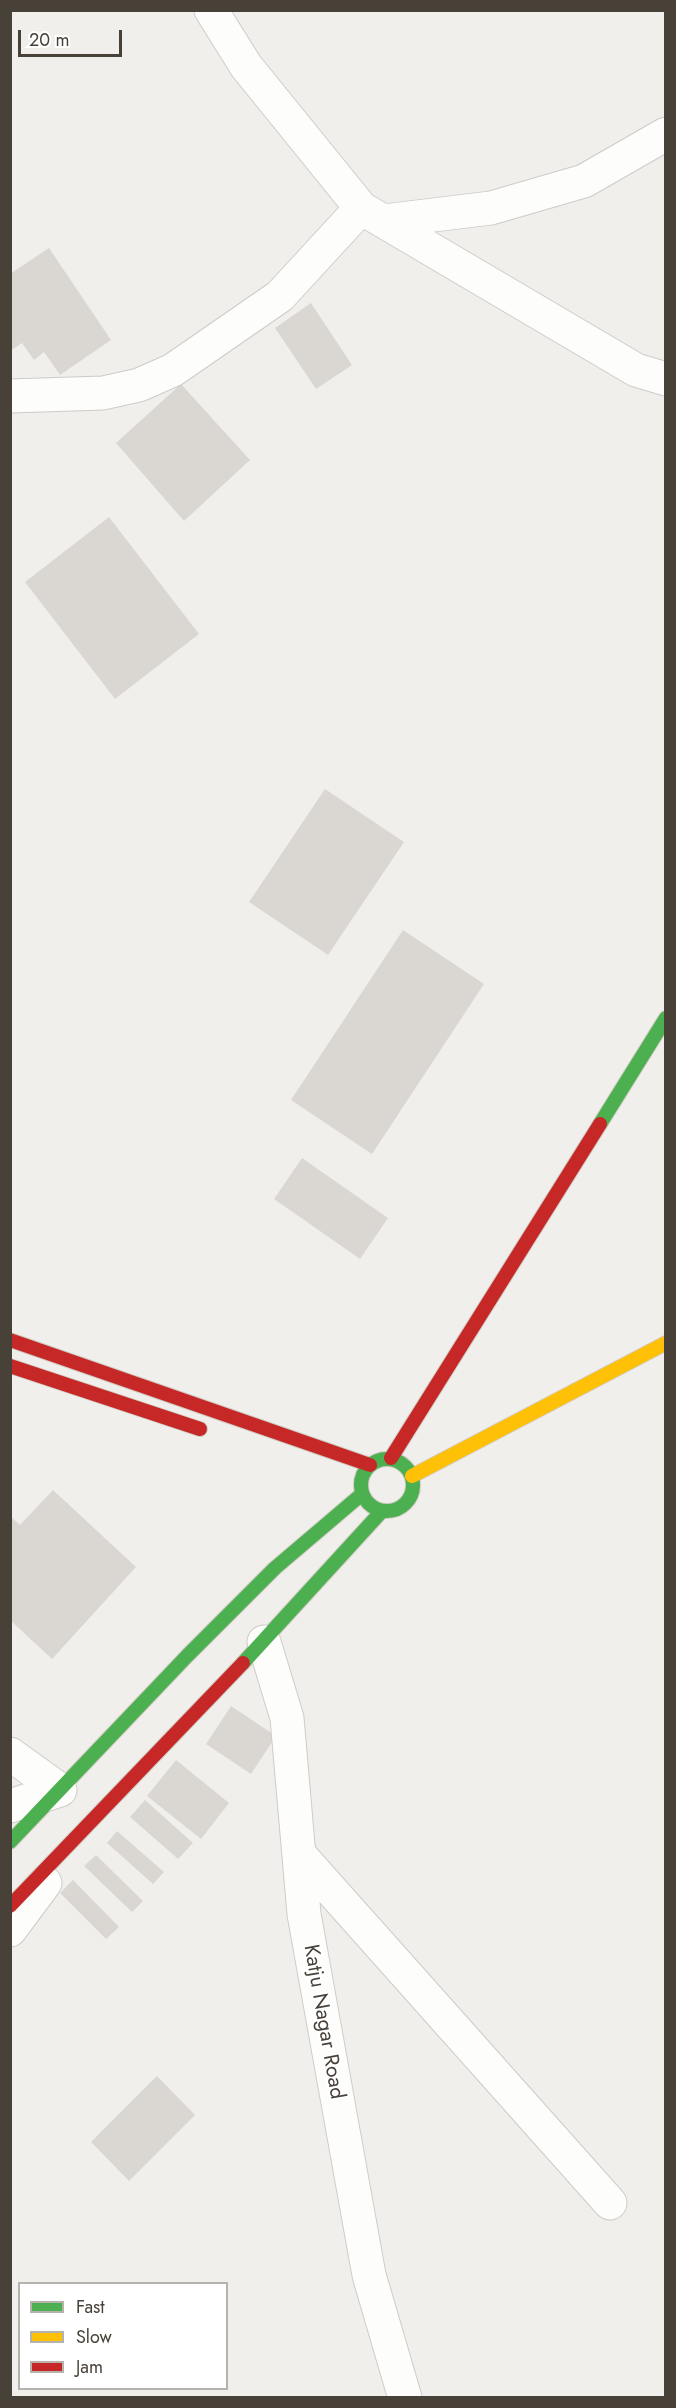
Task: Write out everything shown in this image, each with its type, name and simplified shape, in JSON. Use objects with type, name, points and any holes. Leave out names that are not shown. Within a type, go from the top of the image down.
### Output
[{"type":"main road","points":[[391,1458],[666,1018]]},
{"type":"main road","points":[[10,1340],[370,1465]]},
{"type":"main road","points":[[412,1476],[666,1343]]},
{"type":"main road","points":[[10,1366],[214,1434]]},
{"type":"main road","points":[[10,1842],[187,1656],[358,1486],[370,1465],[380,1459],[391,1458],[404,1464],[412,1476],[414,1487],[411,1497],[403,1506],[393,1511],[382,1511],[370,1505],[358,1486]]},
{"type":"main road","points":[[10,1906],[264,1642],[382,1511]]},
{"type":"street","points":[[211,10],[246,66],[372,214],[636,370],[666,379]]},
{"type":"street","points":[[10,396],[103,393],[139,385],[173,370],[280,296],[372,214],[490,208],[584,181],[666,134]]},
{"type":"street","name":"Katju Nagar Road","points":[[264,1642],[287,1718],[304,1914],[369,2275],[405,2397]]},
{"type":"street","points":[[10,1754],[60,1790]]},
{"type":"street","points":[[10,1806],[60,1790]]},
{"type":"street","points":[[10,1930],[86,1828]]},
{"type":"street","points":[[299,1854],[609,2203]]},
{"type":"building","points":[[49,248],[111,340],[60,375],[44,352],[34,360],[22,343],[10,351],[10,274]]},
{"type":"building","points":[[311,303],[352,365],[316,389],[275,328]]},
{"type":"building","points":[[181,384],[250,460],[184,521],[116,443]]},
{"type":"building","points":[[109,517],[199,634],[115,699],[25,582]]},
{"type":"building","points":[[325,789],[404,842],[328,955],[249,902]]},
{"type":"building","points":[[403,930],[484,984],[372,1154],[291,1100]]},
{"type":"building","points":[[302,1158],[388,1218],[360,1259],[274,1199]]},
{"type":"building","points":[[53,1490],[136,1567],[52,1659],[10,1620],[10,1516],[20,1525]]},
{"type":"building","points":[[231,1706],[276,1736],[251,1774],[206,1744]]},
{"type":"building","points":[[176,1760],[229,1803],[201,1839],[147,1796]]},
{"type":"building","points":[[145,1800],[193,1843],[178,1859],[130,1817]]},
{"type":"building","points":[[117,1831],[164,1872],[153,1884],[107,1843]]},
{"type":"building","points":[[96,1855],[143,1901],[132,1912],[84,1866]]},
{"type":"building","points":[[73,1880],[119,1927],[106,1939],[60,1893]]},
{"type":"building","points":[[157,2076],[195,2115],[129,2181],[91,2142]]},
{"type":"traffic: fast","points":[[600,1124],[666,1018]]},
{"type":"traffic: fast","points":[[387,1459],[401,1463],[409,1471],[413,1485],[409,1499],[401,1507],[387,1511],[373,1507],[365,1499],[361,1485],[365,1471],[373,1463],[387,1459]]},
{"type":"traffic: fast","points":[[10,1842],[187,1656],[275,1568],[362,1494]]},
{"type":"traffic: fast","points":[[243,1663],[382,1511]]},
{"type":"traffic: slow","points":[[412,1476],[666,1343]]},
{"type":"traffic: jam","points":[[391,1458],[600,1124]]},
{"type":"traffic: jam","points":[[10,1340],[370,1465]]},
{"type":"traffic: jam","points":[[10,1366],[200,1429]]},
{"type":"traffic: jam","points":[[10,1906],[243,1663]]}]
